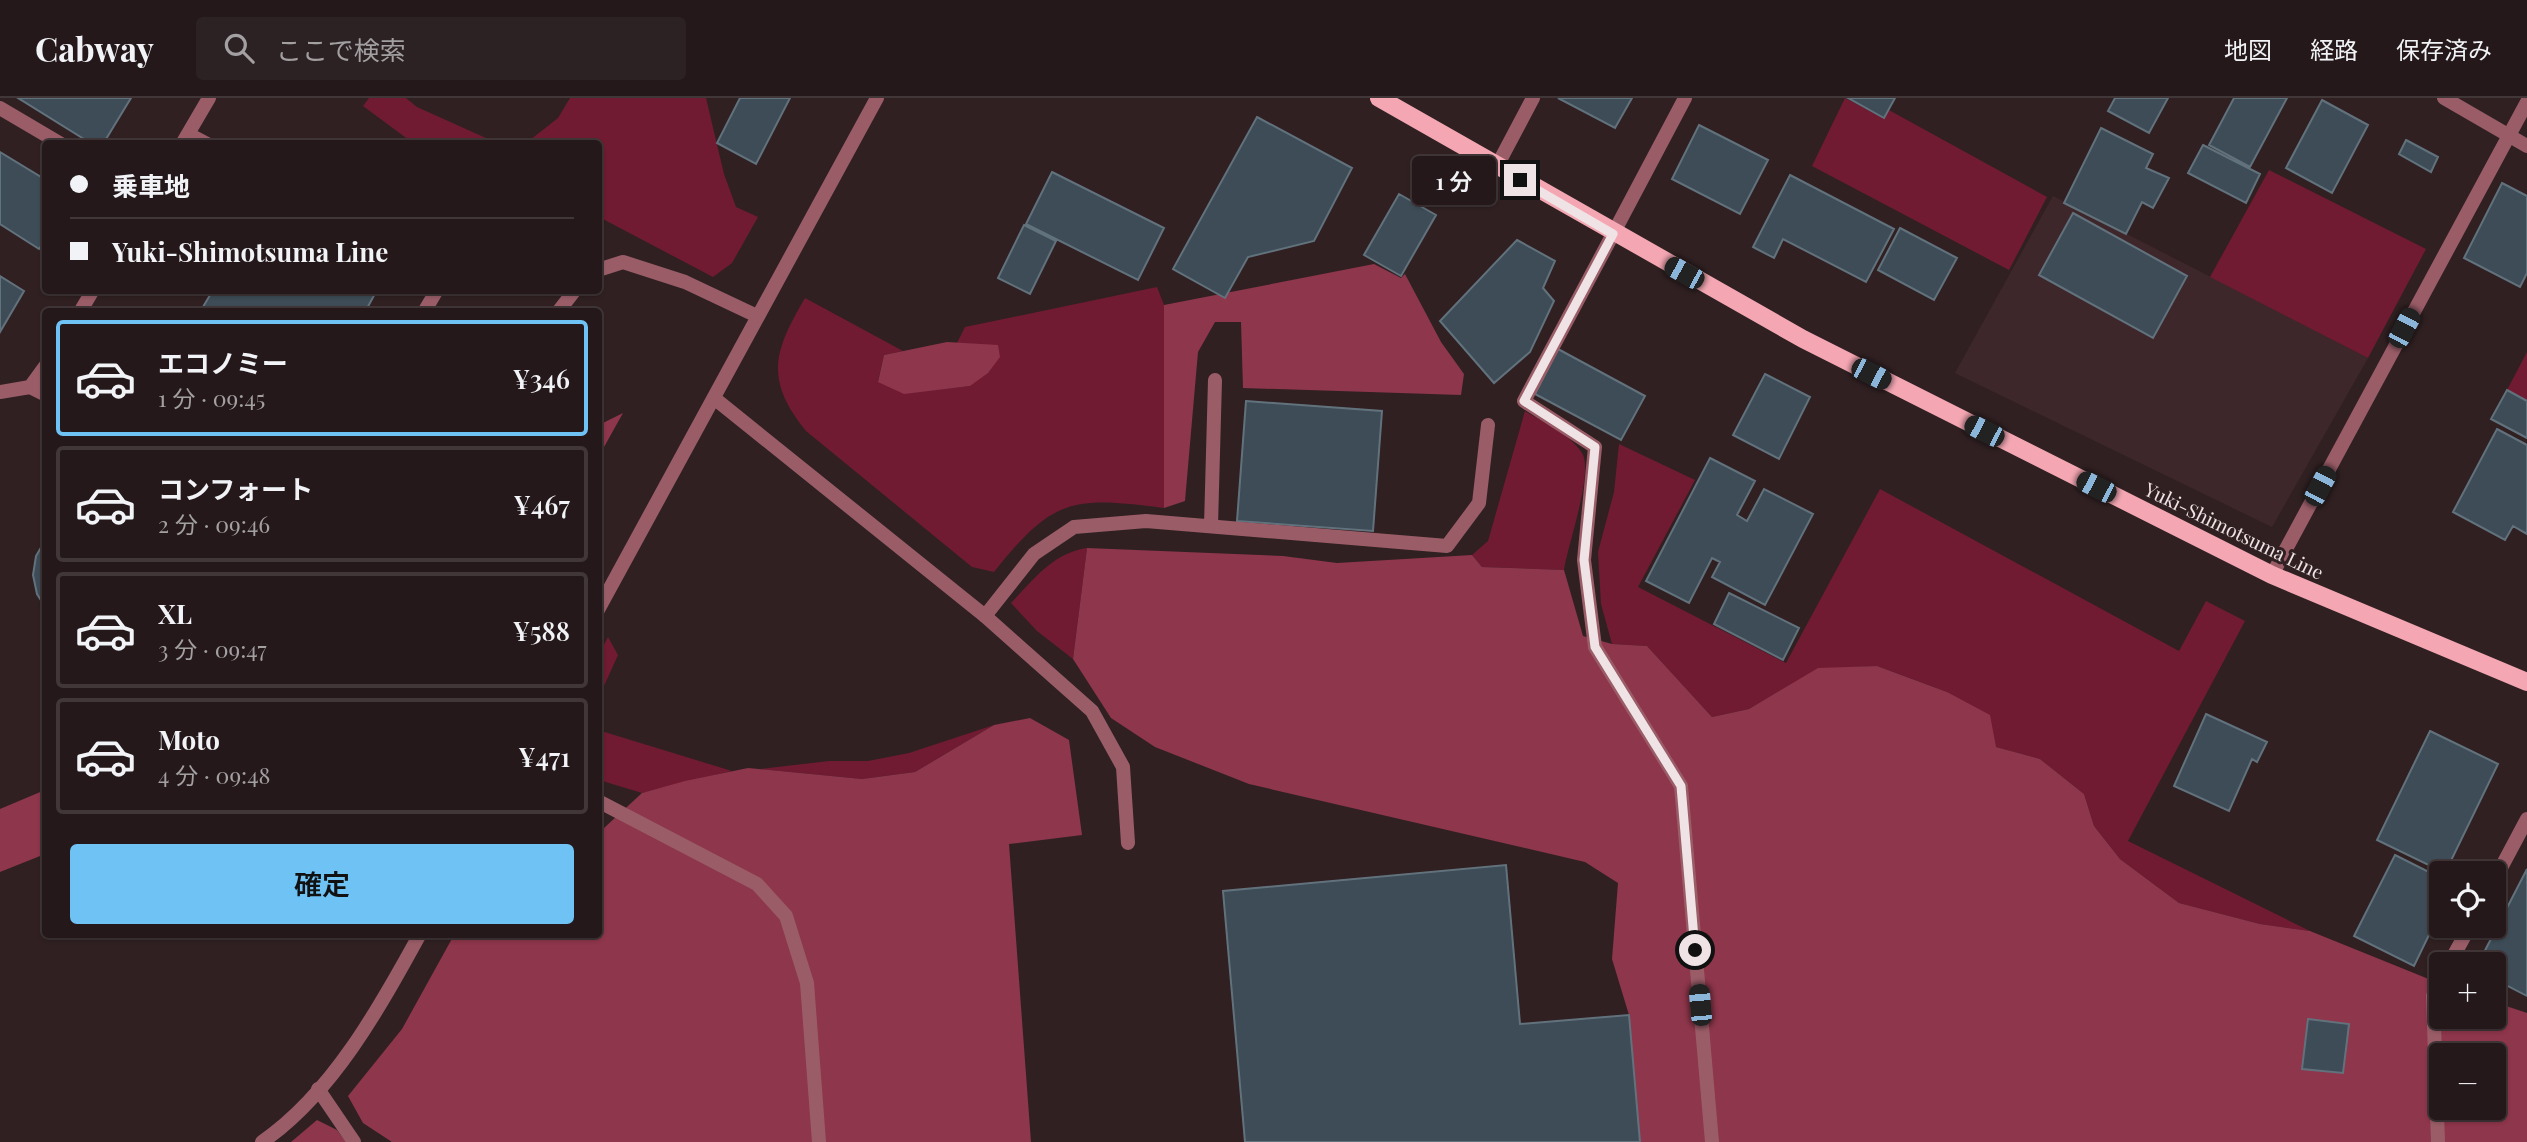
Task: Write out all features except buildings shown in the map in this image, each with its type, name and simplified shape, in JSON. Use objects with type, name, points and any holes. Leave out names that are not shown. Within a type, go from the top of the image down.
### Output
[{"type":"main road","name":"Yuki-Shimotsuma Line","points":[[1379,98],[1613,234],[1803,339],[2272,575],[2527,682]]},
{"type":"street","points":[[185,139],[209,98]]},
{"type":"street","points":[[602,603],[877,98]]},
{"type":"street","points":[[1497,166],[1533,98]]},
{"type":"street","points":[[1685,98],[1524,401],[1595,447],[1584,560],[1595,647],[1681,786],[1712,1142]]},
{"type":"street","points":[[2444,98],[2527,146]]},
{"type":"street","points":[[2272,575],[2527,102]]},
{"type":"street","points":[[0,108],[54,140]]},
{"type":"street","points":[[602,269],[623,262],[685,282],[757,316]]},
{"type":"street","points":[[561,308],[572,294]]},
{"type":"street","points":[[30,387],[42,370]]},
{"type":"street","points":[[1211,526],[1215,380]]},
{"type":"street","points":[[0,392],[30,387],[42,393]]},
{"type":"street","points":[[714,398],[985,616],[1092,711],[1123,766],[1128,843]]},
{"type":"street","points":[[985,616],[1034,554],[1074,527],[1146,521],[1447,546],[1479,503],[1488,425]]},
{"type":"street","points":[[602,803],[757,884],[786,916],[807,983],[820,1142]]},
{"type":"street","points":[[2505,861],[2527,819]]},
{"type":"street","points":[[262,1142],[279,1130],[355,1045],[418,938]]},
{"type":"street","points":[[2433,1029],[2438,1142]]},
{"type":"street","points":[[318,1089],[354,1142]]},
{"type":"shaded area","points":[[369,98],[406,98],[417,107],[490,140],[409,140],[363,106]]},
{"type":"shaded area","points":[[570,98],[706,98],[724,174],[736,207],[758,217],[732,263],[713,277],[602,219],[602,140],[530,140],[558,118]]},
{"type":"shaded area","points":[[1845,98],[1883,118],[1887,109],[2047,197],[2009,270],[1812,166]]},
{"type":"shaded area","points":[[2269,170],[2426,249],[2368,358],[2210,277]]},
{"type":"shaded area","points":[[2053,196],[2368,358],[2272,527],[1955,373]]},
{"type":"shaded area","points":[[1374,264],[1401,278],[1405,274],[1441,342],[1464,374],[1461,395],[1243,388],[1241,322],[1215,322],[1198,352],[1185,501],[1164,508],[1164,305]]},
{"type":"shaded area","points":[[1157,287],[1164,305],[1164,508],[1085,503],[1067,508],[1049,516],[1033,529],[994,572],[972,567],[806,431],[784,396],[779,380],[778,365],[786,334],[805,298],[903,351],[884,355],[878,381],[904,393],[970,386],[998,346],[957,343],[965,327]]},
{"type":"shaded area","points":[[947,342],[998,345],[1000,357],[988,373],[970,386],[904,394],[878,382],[884,355]]},
{"type":"shaded area","points":[[2527,352],[2527,401],[2507,390]]},
{"type":"shaded area","points":[[1525,411],[1570,440],[1582,453],[1585,462],[1583,491],[1564,570],[1482,567],[1472,555],[1488,541]]},
{"type":"shaded area","points":[[623,413],[602,451],[602,424]]},
{"type":"shaded area","points":[[1619,444],[1695,480],[1638,587],[1786,663],[1880,489],[2179,651],[2206,601],[2245,621],[2128,841],[2310,931],[2260,924],[2179,903],[2120,859],[2094,826],[2084,794],[2040,759],[1996,747],[1947,692],[1877,666],[1818,669],[1749,709],[1712,717],[1647,646],[1612,644],[1601,604],[1598,552],[1614,492]]},
{"type":"shaded area","points":[[1087,548],[1073,659],[1037,631],[1011,603],[1054,561]]},
{"type":"shaded area","points":[[1087,548],[1283,556],[1337,563],[1472,555],[1482,567],[1564,570],[1583,636],[1612,644],[1647,646],[1712,717],[1749,709],[1818,668],[1877,666],[1947,692],[1990,715],[1996,747],[2040,759],[2084,794],[2094,826],[2120,859],[2179,903],[2260,924],[2310,931],[2429,979],[2429,1029],[2506,1029],[2506,1006],[2527,1013],[2527,1142],[1640,1142],[1629,1015],[1612,959],[1618,883],[1585,862],[1249,784],[1155,747],[1111,718],[1073,659]]},
{"type":"shaded area","points":[[608,637],[618,655],[602,690],[602,648]]},
{"type":"shaded area","points":[[1030,718],[1069,740],[1082,835],[1009,844],[1031,1142],[392,1142],[363,1123],[348,1096],[402,1029],[452,938],[602,938],[602,828],[642,793],[748,768],[862,779],[915,772],[994,725]]},
{"type":"shaded area","points":[[994,725],[915,772],[862,779],[760,769],[829,761],[868,761],[909,753]]},
{"type":"shaded area","points":[[602,731],[732,771],[642,793],[602,781]]},
{"type":"shaded area","points":[[42,791],[42,855],[0,872],[0,809]]},
{"type":"shaded area","points":[[317,1120],[337,1130],[346,1142],[291,1142]]},
{"type":"route","points":[[1520,180],[1613,234],[1524,401],[1595,447],[1584,560],[1595,647],[1681,786],[1695,950]]}]
